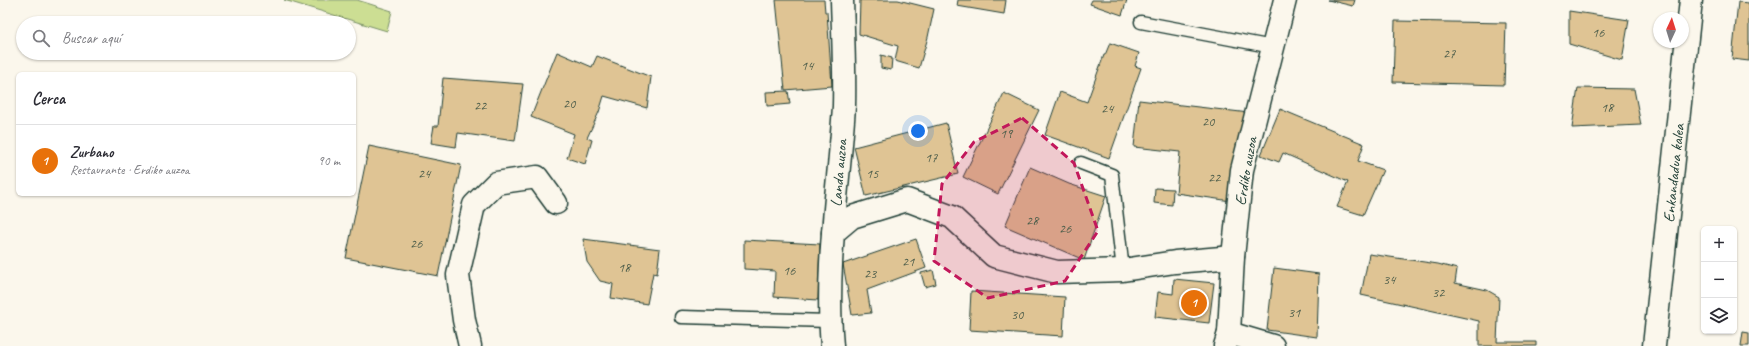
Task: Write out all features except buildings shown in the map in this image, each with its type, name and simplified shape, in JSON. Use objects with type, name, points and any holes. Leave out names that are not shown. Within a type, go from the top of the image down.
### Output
[{"type":"street","name":"Landa auzoa","points":[[832,346],[829,321],[833,233],[844,105],[842,0]]},
{"type":"street","name":"Erdiko auzoa","points":[[1227,339],[1233,257],[1242,170],[1285,0]]},
{"type":"street","name":"Enkandadua kalea","points":[[1654,346],[1691,0]]},
{"type":"street","points":[[470,346],[464,320],[458,275],[474,205],[496,183],[536,176],[556,203]]},
{"type":"street","points":[[833,233],[852,217],[907,200],[952,217],[994,256],[1057,272],[1123,270],[1175,262],[1233,257]]},
{"type":"street","points":[[1227,339],[1273,346]]},
{"type":"lane","points":[[1141,22],[1273,46]]},
{"type":"lane","points":[[1080,163],[1112,175],[1123,270]]},
{"type":"lane","points":[[681,317],[829,321]]},
{"type":"highlighted area","points":[[1022,118],[1074,163],[1098,231],[1065,281],[988,298],[934,261],[942,184],[974,142]]},
{"type":"green space","points":[[284,0],[357,0],[392,11],[387,31],[356,22],[356,16],[337,16]]},
{"type":"place","name":"Zurbano","points":[[1194,303]]}]
